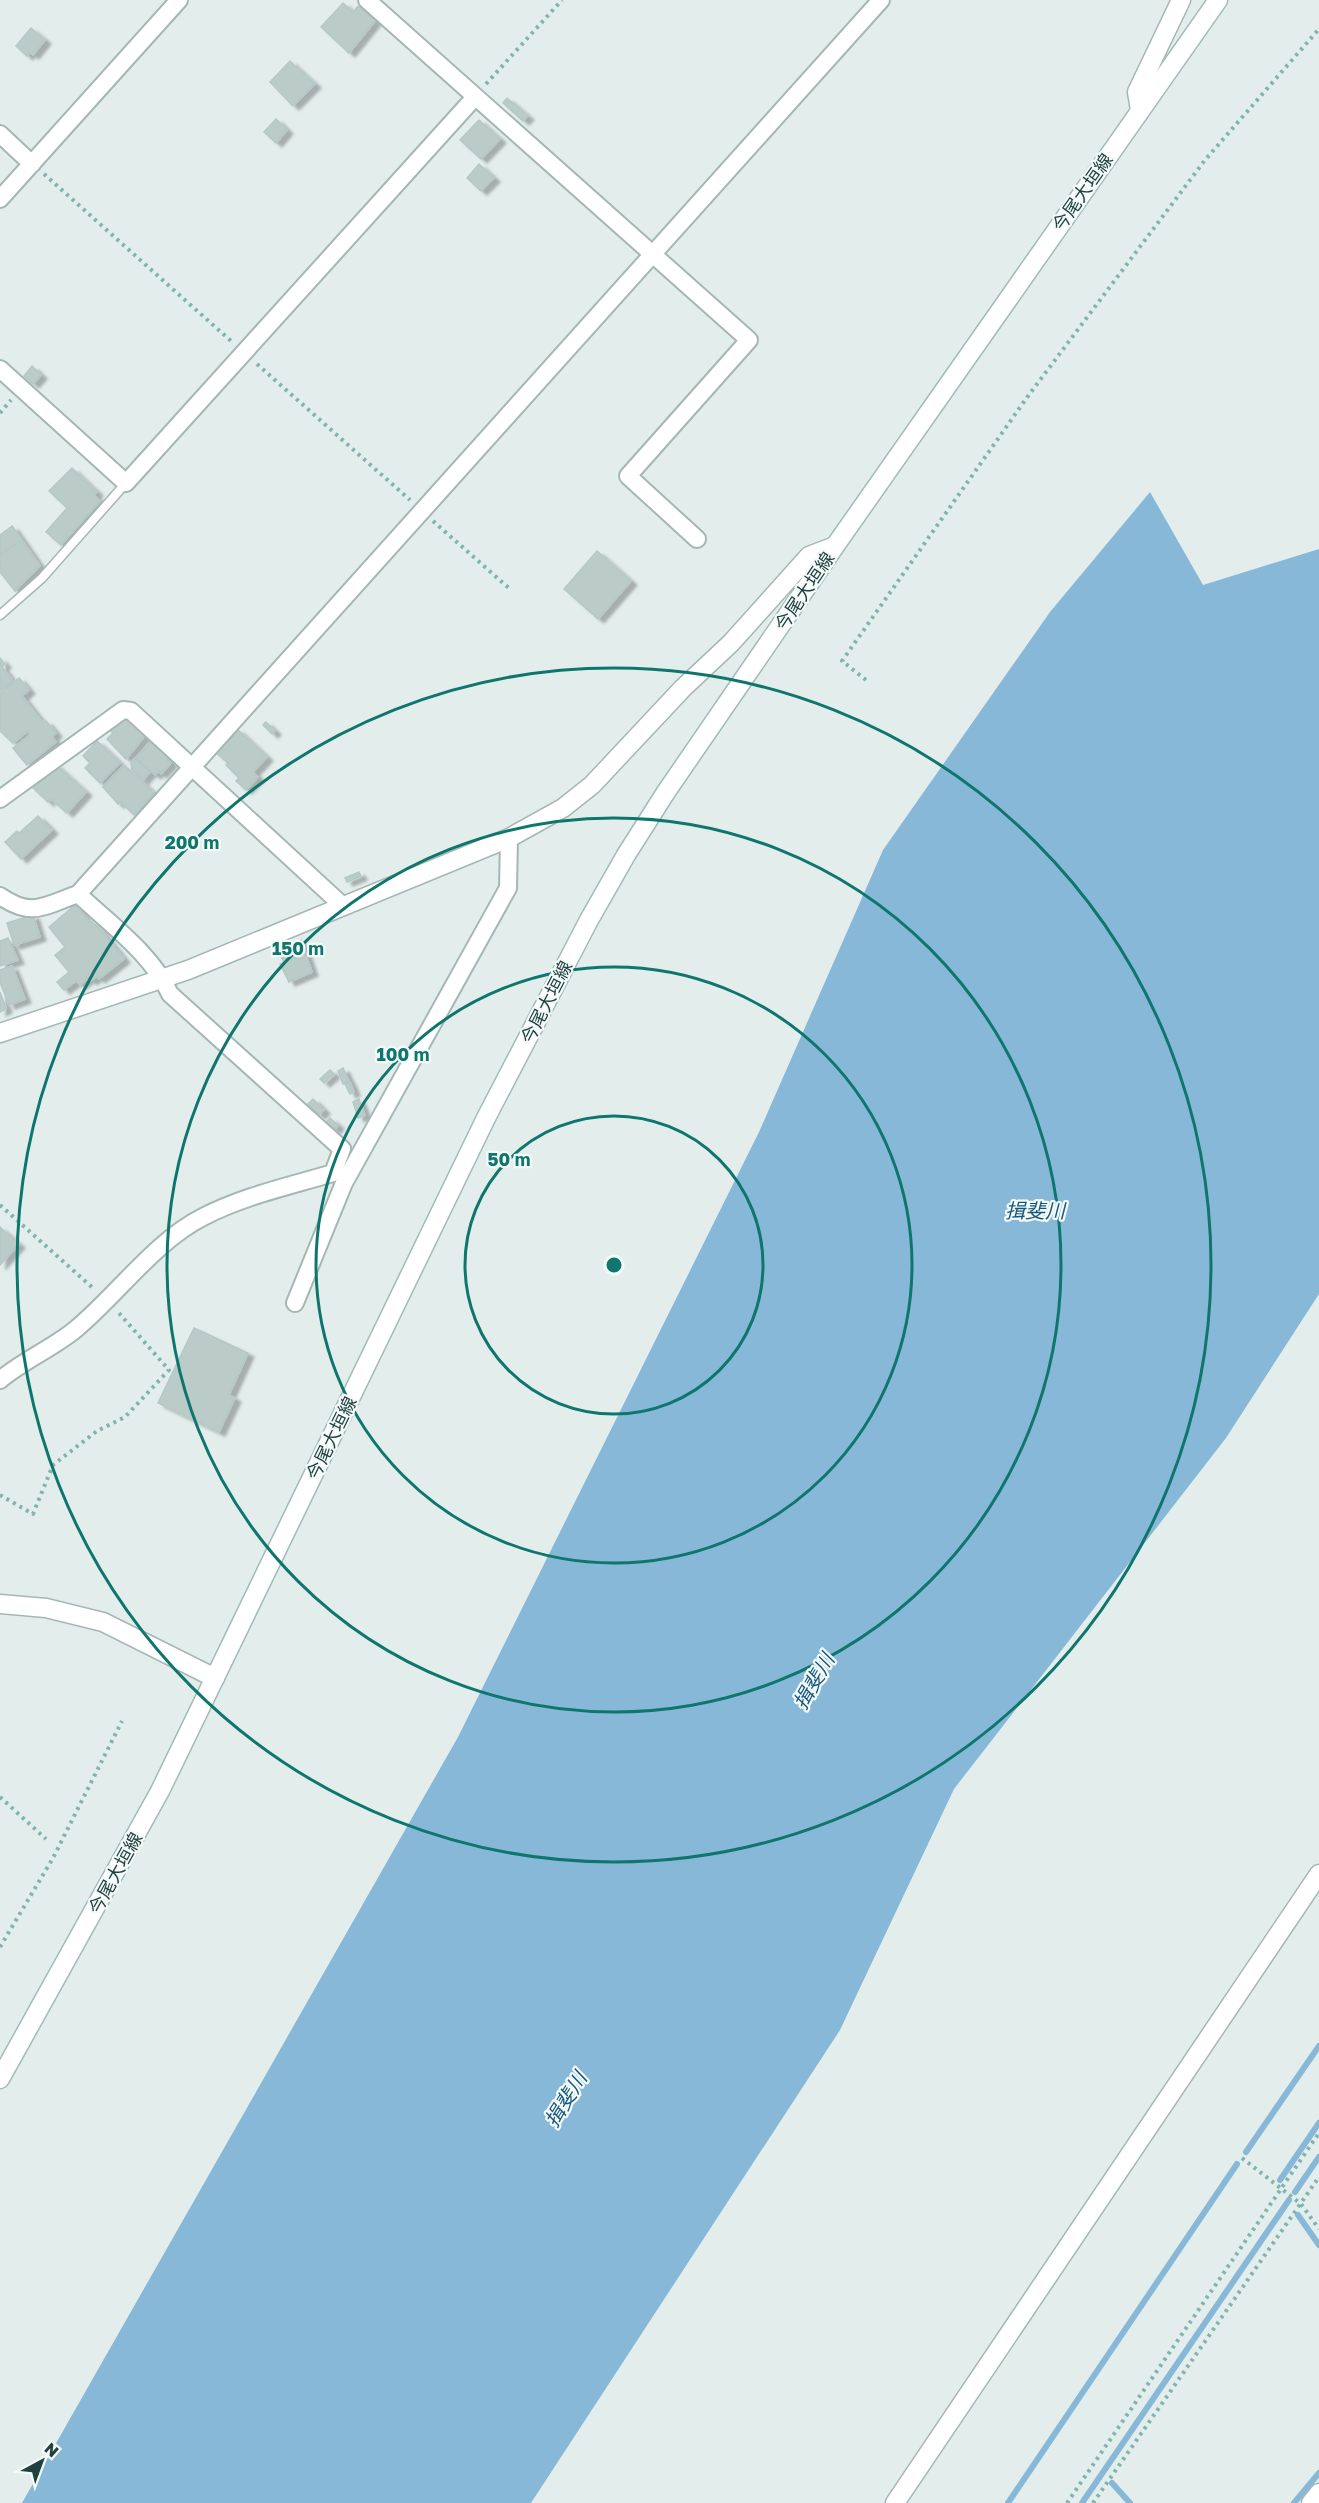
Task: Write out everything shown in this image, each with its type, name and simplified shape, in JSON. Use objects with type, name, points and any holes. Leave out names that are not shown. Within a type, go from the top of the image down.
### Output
[{"type":"main road","points":[[1140,110],[1137,92],[1181,0]]},
{"type":"main road","name":"今尾大垣線","points":[[0,2079],[125,1858],[481,1128],[589,920],[666,792],[835,546],[1218,0]]},
{"type":"main road","points":[[0,1033],[163,979],[509,838],[563,808],[592,785],[683,688],[731,643],[809,556],[835,546]]},
{"type":"main road","points":[[0,1604],[46,1608],[103,1622],[214,1678]]},
{"type":"main road","points":[[895,2503],[1319,1874]]},
{"type":"main road","points":[[1311,2503],[1319,2493]]},
{"type":"street","points":[[0,199],[179,0]]},
{"type":"street","points":[[367,0],[748,340],[628,476],[697,539]]},
{"type":"street","points":[[0,896],[18,908],[38,909],[78,894],[190,766],[881,0]]},
{"type":"street","points":[[0,369],[126,483],[475,97]]},
{"type":"street","points":[[0,134],[32,164]]},
{"type":"street","points":[[2,794],[123,710],[130,711],[343,906]]},
{"type":"street","points":[[295,1302],[344,1183],[508,888],[509,838]]},
{"type":"street","points":[[0,1380],[20,1363],[74,1331],[108,1301],[175,1234],[203,1217],[245,1200],[333,1173],[342,1149],[170,994],[163,979],[148,961],[78,894]]},
{"type":"lane","points":[[0,615],[42,578],[126,483]]},
{"type":"path","points":[[475,97],[562,0]]},
{"type":"path","points":[[866,680],[842,661],[1028,396],[1205,160],[1319,29]]},
{"type":"path","points":[[32,164],[511,590]]},
{"type":"path","points":[[0,1205],[108,1301],[169,1370],[125,1417],[97,1431],[53,1465],[33,1514],[0,1495]]},
{"type":"path","points":[[0,1947],[53,1858],[122,1721]]},
{"type":"path","points":[[0,1797],[46,1839]]},
{"type":"path","points":[[1067,2503],[1319,2133]]},
{"type":"path","points":[[1242,2158],[1301,2204],[1319,2229]]},
{"type":"path","points":[[1094,2503],[1319,2177]]},
{"type":"water","name":"揖斐川","points":[[1150,492],[1203,585],[1319,549],[1319,1294],[1226,1438],[954,1789],[840,2030],[531,2503],[22,2503],[458,1737],[759,1132],[883,850],[1050,612]]},
{"type":"building","points":[[343,3],[353,12],[358,6],[375,21],[349,53],[321,27]]},
{"type":"building","points":[[31,28],[45,40],[33,55],[29,52],[27,56],[16,46]]},
{"type":"building","points":[[290,61],[315,84],[293,106],[270,82]]},
{"type":"building","points":[[507,98],[528,116],[523,121],[503,103]]},
{"type":"building","points":[[276,119],[287,130],[276,143],[264,132]]},
{"type":"building","points":[[479,120],[500,139],[481,159],[460,140]]},
{"type":"building","points":[[479,164],[494,178],[481,191],[467,178]]},
{"type":"building","points":[[32,366],[41,375],[33,384],[24,376]]},
{"type":"building","points":[[72,468],[97,492],[94,495],[100,501],[61,545],[46,532],[67,508],[49,491]]},
{"type":"building","points":[[12,526],[22,540],[0,555],[0,535]]},
{"type":"building","points":[[22,540],[40,566],[15,591],[0,572],[0,555]]},
{"type":"building","points":[[597,551],[631,581],[598,619],[564,589]]},
{"type":"building","points":[[0,658],[5,664],[2,667],[13,681],[0,691]]},
{"type":"building","points":[[19,678],[29,690],[22,696],[43,723],[46,721],[56,733],[52,737],[56,742],[27,765],[13,748],[30,735],[28,731],[13,743],[0,731],[0,693]]},
{"type":"building","points":[[129,715],[148,732],[126,759],[107,739],[113,733],[109,729],[118,719],[122,723]]},
{"type":"building","points":[[266,722],[275,731],[272,734],[263,725]]},
{"type":"building","points":[[237,729],[267,757],[253,772],[258,777],[246,790],[236,781],[239,778],[226,765],[228,763],[215,752]]},
{"type":"building","points":[[153,739],[170,755],[167,759],[171,763],[161,774],[158,771],[155,775],[136,758]]},
{"type":"building","points":[[97,741],[120,763],[100,783],[85,768],[90,763],[83,756]]},
{"type":"building","points":[[135,758],[150,772],[143,780],[132,770],[131,763]]},
{"type":"building","points":[[55,764],[86,792],[67,813],[51,799],[48,802],[33,788]]},
{"type":"building","points":[[124,765],[154,793],[134,815],[121,802],[118,804],[103,787]]},
{"type":"building","points":[[38,816],[52,830],[21,859],[5,842]]},
{"type":"building","points":[[359,872],[361,876],[347,882],[345,878]]},
{"type":"building","points":[[75,905],[89,922],[91,921],[99,928],[124,959],[99,979],[97,976],[91,981],[89,978],[80,985],[76,981],[64,990],[57,982],[69,972],[55,955],[65,947],[49,927]]},
{"type":"building","points":[[33,915],[40,937],[14,945],[7,923]]},
{"type":"building","points":[[8,938],[18,960],[0,966],[0,941]]},
{"type":"building","points":[[301,940],[312,972],[289,982],[280,964],[284,962],[278,951]]},
{"type":"building","points":[[12,966],[25,999],[9,1005],[0,982],[0,970]]},
{"type":"building","points":[[0,992],[6,1009],[0,1012]]},
{"type":"building","points":[[343,1068],[349,1081],[343,1084],[338,1071]]},
{"type":"building","points":[[330,1070],[334,1074],[324,1083],[320,1079]]},
{"type":"building","points":[[350,1082],[354,1092],[350,1094],[345,1084]]},
{"type":"building","points":[[313,1099],[324,1110],[319,1115],[308,1104]]},
{"type":"building","points":[[359,1099],[365,1115],[358,1118],[353,1102]]},
{"type":"building","points":[[330,1118],[338,1125],[334,1130],[326,1122]]},
{"type":"building","points":[[0,1227],[19,1244],[0,1265]]},
{"type":"building","points":[[194,1328],[248,1353],[229,1395],[235,1398],[219,1432],[158,1403]]},
{"type":"waterway","points":[[1246,2152],[1319,2046]]},
{"type":"waterway","points":[[1280,2180],[1319,2123]]},
{"type":"waterway","points":[[1295,2192],[1319,2157]]},
{"type":"waterway","points":[[1008,2503],[1237,2164]]},
{"type":"waterway","points":[[1082,2503],[1289,2200]]},
{"type":"waterway","points":[[1298,2215],[1319,2245]]},
{"type":"waterway","points":[[1294,2503],[1319,2473]]},
{"type":"waterway","points":[[1112,2483],[1130,2503]]}]
